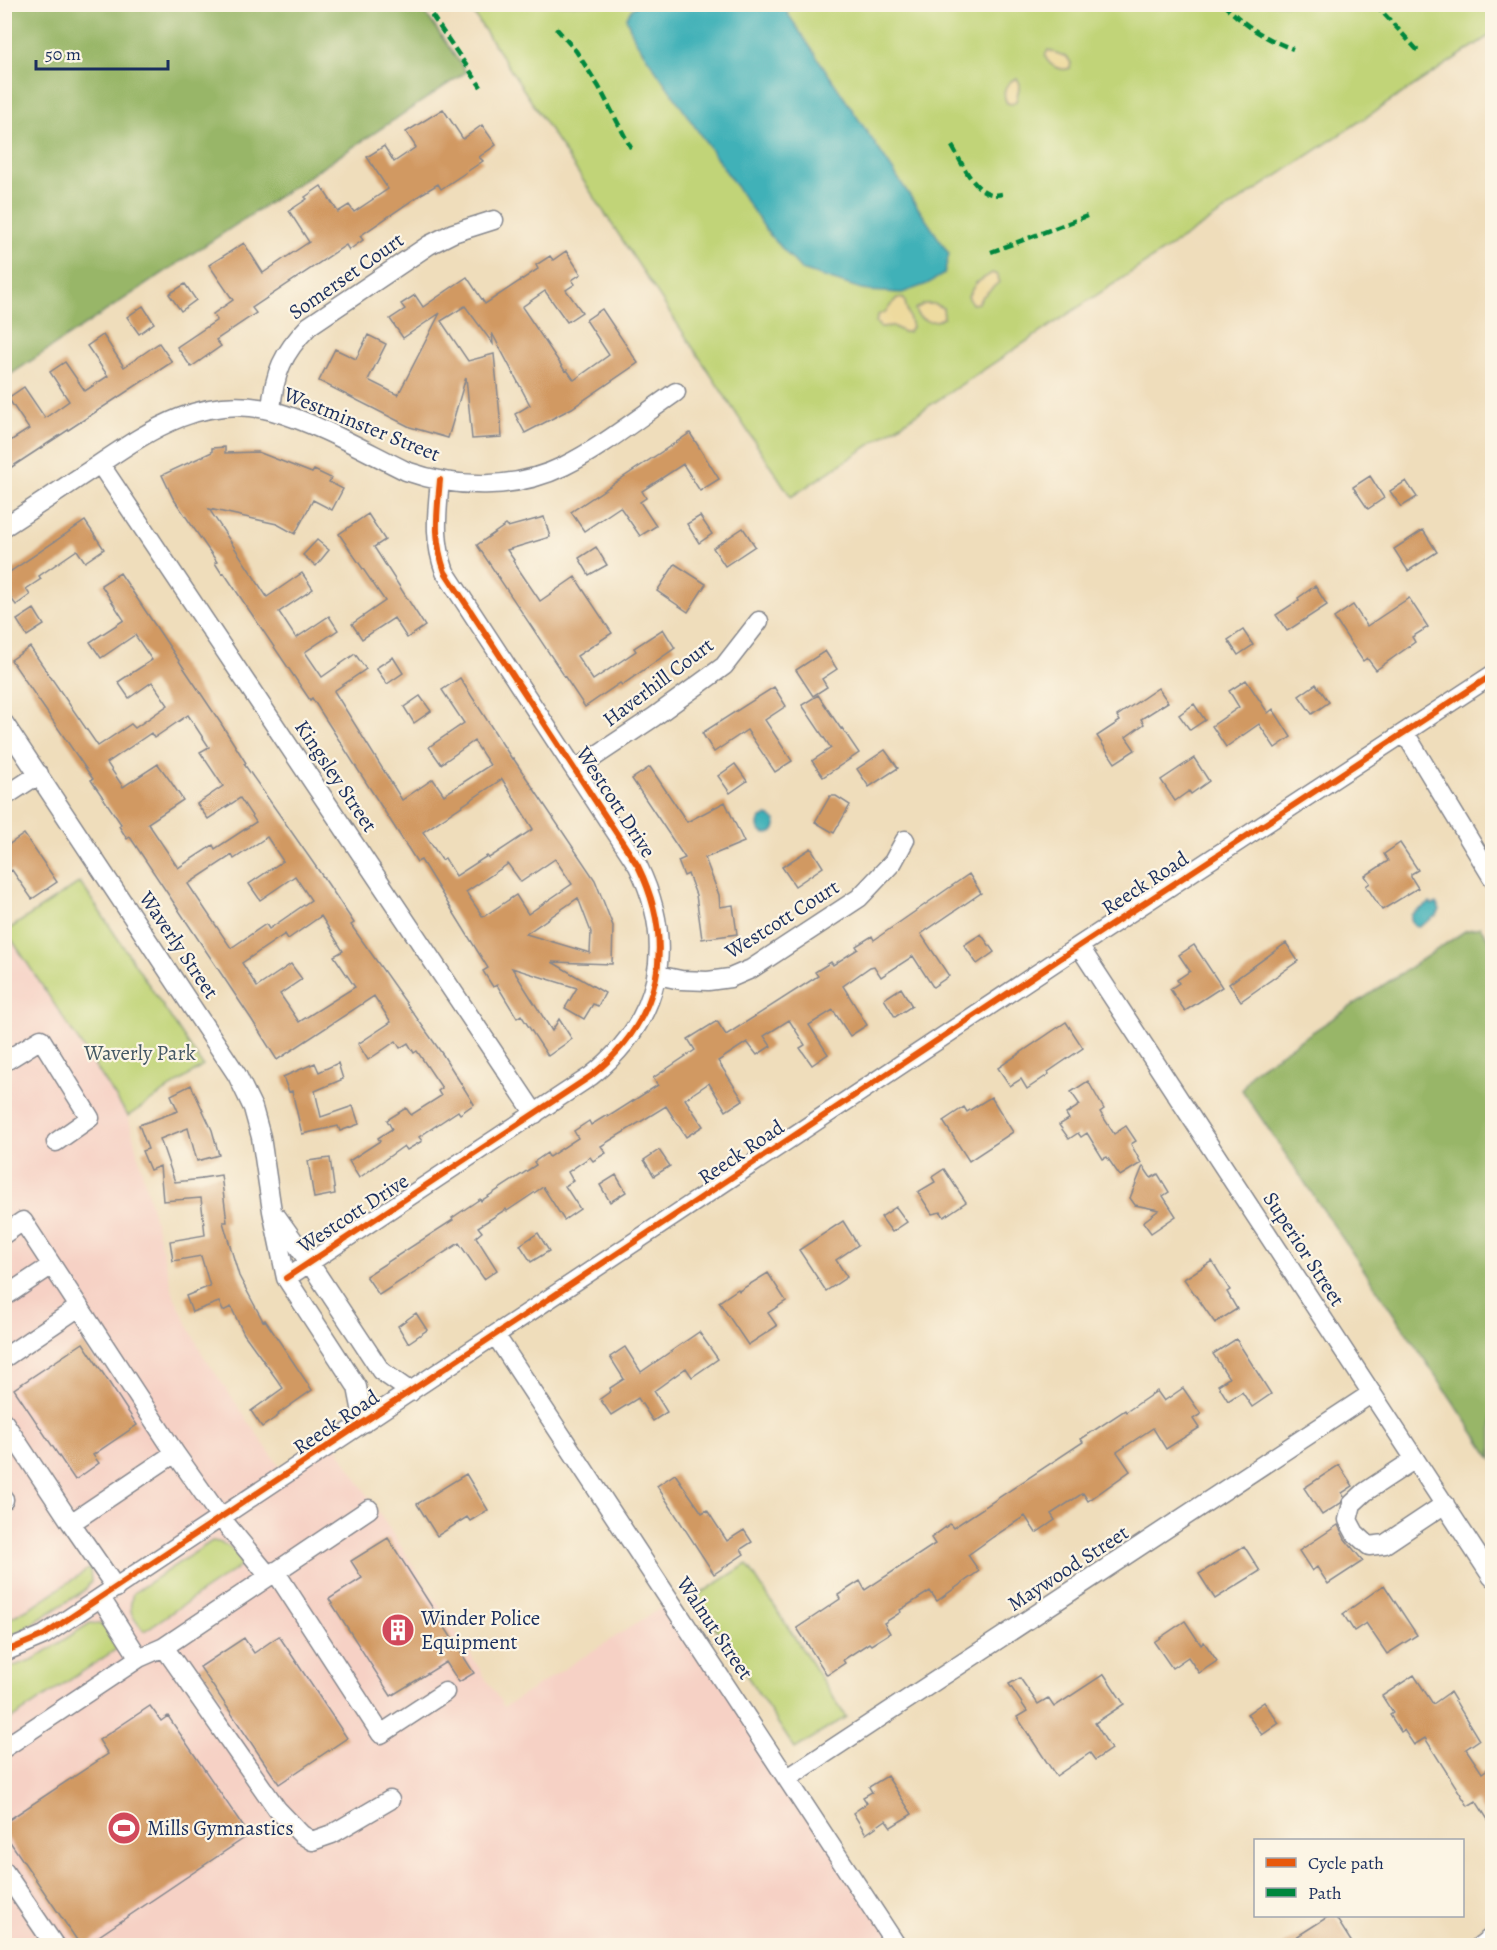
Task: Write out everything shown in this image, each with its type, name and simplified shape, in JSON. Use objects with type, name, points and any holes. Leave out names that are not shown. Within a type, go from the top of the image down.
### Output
[{"type":"street","name":"Somerset Court","points":[[271,410],[273,387],[280,363],[292,343],[309,326],[429,245],[453,233],[494,220]]},
{"type":"street","name":"Westminster Street","points":[[4,527],[153,429],[186,414],[204,409],[253,407],[271,410],[300,420],[406,471],[440,480],[493,484],[524,480],[548,473],[581,457],[676,392]]},
{"type":"street","name":"Kingsley Street","points":[[100,464],[535,1114]]},
{"type":"street","name":"Westcott Drive","points":[[286,1278],[591,1076],[618,1052],[641,1018],[657,975],[660,950],[656,915],[648,885],[576,769],[487,639],[445,572],[438,554],[435,531],[440,480]]},
{"type":"street","name":"Haverhill Court","points":[[576,769],[654,717],[724,666],[759,621]]},
{"type":"street","name":"Reeck Road","points":[[4,1652],[44,1635],[108,1593],[1079,946],[1492,675]]},
{"type":"street","name":"Waverly Street","points":[[4,723],[237,1075],[253,1108],[261,1137],[272,1211],[286,1278],[357,1387],[364,1423]]},
{"type":"street","points":[[1405,733],[1489,865]]},
{"type":"street","points":[[4,798],[39,774]]},
{"type":"street","name":"Westcott Court","points":[[657,975],[681,980],[708,981],[730,978],[752,969],[859,898],[893,862],[905,840]]},
{"type":"street","name":"Superior Street","points":[[1079,946],[1492,1577]]},
{"type":"street","points":[[4,1062],[41,1039],[90,1118],[56,1142]]},
{"type":"street","name":"Waverly Street","points":[[272,1211],[309,1262],[381,1371],[411,1392]]},
{"type":"street","points":[[4,1234],[23,1221],[175,1453],[221,1518],[271,1573],[381,1734],[445,1692]]},
{"type":"street","points":[[4,1297],[52,1265]]},
{"type":"street","points":[[4,1358],[80,1307]]},
{"type":"street","name":"Walnut Street","points":[[496,1336],[897,1946]]},
{"type":"street","name":"Maywood Street","points":[[788,1778],[1372,1394]]},
{"type":"street","points":[[4,1422],[71,1523],[139,1658]]},
{"type":"street","points":[[71,1523],[175,1453]]},
{"type":"street","points":[[1415,1459],[1365,1492],[1352,1504],[1348,1520],[1354,1533],[1369,1546],[1385,1544],[1445,1504]]},
{"type":"street","points":[[4,1748],[139,1658],[164,1647],[369,1509]]},
{"type":"street","points":[[164,1647],[277,1809],[301,1834],[312,1841],[332,1834],[390,1800]]},
{"type":"street","points":[[4,1871],[55,1946]]},
{"type":"street","points":[[1480,1946],[1492,1937]]},
{"type":"shaded area","points":[[6,931],[128,1116],[174,1296],[201,1352],[285,1475],[334,1443],[504,1707],[670,1602],[897,1945],[5,1946],[4,932]]},
{"type":"green space","points":[[5,4],[420,5],[466,72],[5,378]]},
{"type":"green space","points":[[1492,4],[1492,34],[791,497],[468,5]]},
{"type":"green space","name":"Waverly Park","points":[[80,882],[203,1066],[128,1116],[6,931]]},
{"type":"green space","points":[[1480,927],[1492,944],[1492,1459],[1242,1090],[1252,1072],[1465,931]]},
{"type":"green space","points":[[212,1541],[231,1548],[238,1555],[242,1565],[144,1631],[132,1614],[130,1605],[133,1593]]},
{"type":"green space","points":[[747,1564],[846,1717],[795,1749],[695,1597]]},
{"type":"green space","points":[[90,1568],[91,1581],[85,1590],[23,1630],[5,1638],[5,1621],[36,1604]]},
{"type":"green space","points":[[90,1623],[106,1626],[121,1646],[5,1723],[5,1669],[34,1659]]},
{"type":"sand","points":[[1048,50],[1067,57],[1071,63],[1070,68],[1059,69],[1052,65],[1045,56]]},
{"type":"sand","points":[[1017,78],[1020,84],[1016,101],[1012,104],[1007,103],[1004,95],[1006,88]]},
{"type":"sand","points":[[992,273],[998,275],[999,282],[978,303],[972,304],[968,296],[976,283]]},
{"type":"sand","points":[[897,298],[904,299],[912,327],[908,332],[903,332],[893,326],[880,327],[876,322],[878,315],[885,312]]},
{"type":"sand","points":[[924,304],[934,304],[943,308],[944,318],[927,321],[919,317],[915,309]]},
{"type":"water","points":[[638,4],[782,5],[949,254],[944,274],[927,284],[902,293],[868,291],[802,270],[769,234],[635,40],[626,18]]},
{"type":"water","points":[[763,816],[771,816],[776,821],[774,832],[763,834],[758,829],[758,821]]},
{"type":"water","points":[[1430,903],[1433,905],[1436,903],[1440,910],[1437,915],[1419,927],[1415,926],[1411,915]]},
{"type":"building","points":[[443,109],[463,139],[482,125],[496,145],[479,157],[483,161],[441,189],[438,184],[423,193],[360,236],[363,240],[349,250],[346,245],[252,308],[256,313],[216,340],[221,346],[191,367],[177,347],[217,320],[213,314],[233,300],[209,265],[244,243],[263,273],[309,242],[289,211],[321,186],[338,212],[349,205],[354,212],[388,189],[367,157],[384,146],[394,162],[416,147],[406,132]]},
{"type":"building","points":[[566,251],[581,274],[572,280],[575,284],[566,290],[582,312],[567,322],[545,291],[522,307],[565,371],[567,370],[574,380],[609,355],[586,320],[602,309],[638,363],[572,408],[525,433],[515,414],[530,405],[492,333],[493,344],[465,306],[441,321],[468,361],[494,354],[502,437],[472,439],[466,377],[448,438],[410,427],[319,381],[335,349],[356,359],[368,335],[386,344],[368,380],[398,395],[440,313],[403,338],[390,319],[405,309],[401,304],[415,295],[423,307],[467,277],[485,304],[538,269],[536,265],[550,256],[553,260]]},
{"type":"building","points":[[185,284],[196,300],[181,311],[169,294]]},
{"type":"building","points":[[143,306],[154,323],[139,334],[127,317]]},
{"type":"building","points":[[103,335],[124,367],[159,343],[172,362],[4,472],[4,445],[29,429],[8,398],[24,387],[45,418],[69,401],[50,372],[65,362],[85,391],[108,376],[87,346]]},
{"type":"building","points":[[690,433],[719,479],[700,491],[683,464],[642,491],[646,498],[640,502],[656,526],[640,536],[620,507],[584,531],[571,512]]},
{"type":"building","points":[[225,447],[225,453],[258,452],[312,473],[314,470],[331,478],[329,482],[343,489],[332,510],[313,500],[295,534],[277,524],[209,509],[267,597],[302,573],[313,589],[279,612],[296,638],[329,616],[338,630],[305,652],[322,677],[355,654],[366,669],[334,691],[402,800],[433,779],[444,795],[490,765],[474,741],[441,764],[429,747],[464,723],[442,690],[460,678],[595,880],[613,926],[612,964],[552,962],[605,993],[598,1006],[593,1004],[584,1019],[565,1008],[577,988],[512,968],[552,1031],[559,1019],[572,1039],[548,1056],[521,1015],[517,1018],[497,985],[493,987],[483,971],[488,968],[421,860],[417,862],[312,698],[310,700],[224,573],[222,574],[215,563],[217,562],[173,498],[162,475],[212,452],[212,448]],"holes":[[[502,779],[533,829],[489,858],[487,856],[456,876],[445,858],[442,860],[423,832]],[[555,859],[572,884],[528,914],[516,895],[483,917],[466,892],[508,864],[521,882]],[[578,898],[591,932],[590,953],[526,934]]]},
{"type":"building","points":[[1370,476],[1384,498],[1368,509],[1353,487]]},
{"type":"building","points":[[1406,481],[1417,497],[1401,507],[1390,491]]},
{"type":"building","points":[[368,514],[385,540],[374,547],[425,626],[407,638],[394,618],[362,639],[352,624],[385,601],[339,534]]},
{"type":"building","points":[[700,516],[712,534],[699,543],[687,524]]},
{"type":"building","points":[[544,517],[550,537],[507,550],[540,601],[575,577],[612,633],[577,656],[593,680],[636,651],[634,648],[663,629],[675,648],[622,685],[620,683],[585,707],[477,545],[506,525],[508,527]]},
{"type":"building","points":[[85,521],[104,549],[85,562],[77,550],[39,576],[41,579],[26,589],[30,595],[16,605],[4,589],[4,576]]},
{"type":"building","points":[[743,528],[755,546],[725,566],[713,548]]},
{"type":"building","points":[[1423,530],[1437,552],[1408,571],[1394,549]]},
{"type":"building","points":[[317,540],[329,550],[316,566],[303,555]]},
{"type":"building","points":[[596,547],[607,565],[589,575],[579,558]]},
{"type":"building","points":[[675,564],[706,584],[688,612],[657,591]]},
{"type":"building","points":[[120,573],[220,722],[246,763],[244,764],[354,923],[351,925],[443,1055],[474,1104],[460,1114],[458,1111],[419,1137],[422,1141],[407,1150],[404,1146],[359,1178],[349,1161],[380,1141],[378,1138],[392,1129],[387,1120],[406,1108],[411,1115],[441,1096],[438,1091],[442,1088],[417,1051],[414,1053],[408,1043],[400,1048],[396,1041],[368,1060],[358,1044],[391,1022],[374,996],[277,1060],[130,837],[127,839],[119,826],[121,824],[91,780],[93,779],[11,660],[30,647],[98,746],[131,724],[135,728],[168,705],[152,682],[129,698],[118,682],[152,660],[135,635],[101,658],[90,642],[124,620],[101,585]],"holes":[[[188,715],[209,747],[200,752],[223,786],[197,804],[208,819],[240,798],[256,822],[215,849],[213,845],[178,868],[148,823],[183,800],[171,782],[158,764],[123,787],[107,763],[151,733],[154,738]],[[267,837],[283,861],[249,884],[260,900],[295,876],[311,900],[269,929],[266,924],[231,948],[188,884],[232,855],[234,859]],[[321,916],[343,951],[334,956],[355,987],[299,1022],[280,994],[302,979],[291,964],[257,987],[242,963],[285,934],[288,939]]]},
{"type":"building","points":[[1315,586],[1327,605],[1287,631],[1276,615]]},
{"type":"building","points":[[1409,598],[1428,627],[1412,637],[1415,642],[1376,670],[1367,658],[1363,661],[1334,618],[1353,605],[1367,626]]},
{"type":"building","points":[[34,609],[44,625],[27,636],[17,620]]},
{"type":"building","points":[[1243,630],[1253,645],[1238,655],[1228,640]]},
{"type":"building","points":[[825,651],[837,669],[822,679],[827,687],[813,696],[796,670]]},
{"type":"building","points":[[393,657],[403,673],[387,684],[376,668]]},
{"type":"building","points":[[1246,680],[1268,713],[1273,709],[1291,737],[1275,748],[1259,724],[1226,747],[1212,726],[1239,707],[1229,691]]},
{"type":"building","points":[[1316,684],[1329,702],[1312,714],[1299,696]]},
{"type":"building","points":[[774,687],[786,706],[765,720],[792,761],[775,772],[747,730],[714,752],[702,733]]},
{"type":"building","points":[[1158,688],[1168,702],[1141,719],[1144,724],[1126,737],[1135,750],[1115,763],[1097,736],[1120,721],[1117,716]]},
{"type":"building","points":[[818,695],[859,753],[823,777],[812,761],[831,748],[802,705]]},
{"type":"building","points":[[420,696],[431,711],[414,723],[404,707]]},
{"type":"building","points":[[1194,704],[1205,720],[1190,730],[1179,715]]},
{"type":"building","points":[[885,750],[898,768],[869,787],[857,769]]},
{"type":"building","points":[[1194,758],[1209,781],[1191,794],[1189,791],[1175,801],[1161,780]]},
{"type":"building","points":[[735,764],[747,781],[730,793],[718,776]]},
{"type":"building","points":[[650,767],[687,822],[725,802],[744,842],[705,858],[719,895],[720,907],[733,905],[737,934],[702,939],[696,895],[688,874],[684,876],[678,861],[685,858],[632,779]]},
{"type":"building","points":[[830,796],[836,796],[850,805],[834,833],[815,822]]},
{"type":"building","points":[[24,834],[57,882],[32,899],[12,870],[4,876],[4,848]]},
{"type":"building","points":[[1400,843],[1418,870],[1411,874],[1411,877],[1418,888],[1382,910],[1366,886],[1370,883],[1365,876],[1388,861],[1384,854]]},
{"type":"building","points":[[811,848],[823,867],[795,886],[782,867]]},
{"type":"building","points":[[969,874],[981,893],[921,934],[949,976],[933,987],[913,956],[881,977],[874,966],[870,967],[843,986],[867,1025],[850,1036],[833,1010],[809,1025],[828,1054],[812,1065],[800,1048],[805,1045],[789,1020],[764,1036],[771,1046],[757,1055],[747,1042],[718,1061],[743,1100],[726,1111],[709,1083],[685,1099],[703,1126],[686,1137],[666,1106],[601,1146],[606,1153],[593,1161],[590,1157],[568,1172],[573,1181],[565,1186],[580,1209],[564,1220],[543,1187],[478,1227],[482,1232],[476,1237],[497,1270],[484,1279],[459,1243],[379,1295],[366,1276],[453,1220],[452,1218],[480,1199],[481,1201],[536,1165],[534,1162],[547,1153],[549,1157],[578,1138],[574,1131],[589,1121],[591,1125],[607,1115],[608,1117],[658,1085],[653,1078],[695,1050],[688,1039],[717,1021],[726,1035],[818,976],[815,972],[831,962],[833,965],[858,949],[856,946],[872,936],[874,940]]},
{"type":"building","points":[[981,934],[994,952],[977,964],[964,945]]},
{"type":"building","points":[[1286,943],[1298,961],[1241,1001],[1229,984]]},
{"type":"building","points":[[1194,945],[1222,987],[1185,1011],[1170,989],[1179,983],[1177,980],[1190,971],[1179,955]]},
{"type":"building","points":[[901,988],[912,1006],[895,1017],[884,999]]},
{"type":"building","points":[[1066,1022],[1083,1048],[1027,1089],[1021,1079],[1010,1086],[998,1068]]},
{"type":"building","points":[[315,1063],[319,1072],[338,1063],[343,1079],[315,1091],[321,1117],[353,1106],[359,1124],[340,1131],[338,1126],[302,1134],[292,1091],[289,1092],[283,1077]]},
{"type":"building","points":[[1088,1081],[1104,1109],[1100,1112],[1114,1134],[1126,1126],[1136,1141],[1131,1144],[1141,1163],[1120,1176],[1107,1157],[1103,1159],[1087,1133],[1081,1137],[1078,1133],[1069,1139],[1059,1125],[1069,1119],[1066,1114],[1080,1105],[1071,1092]]},
{"type":"building","points":[[191,1085],[212,1130],[219,1155],[197,1161],[188,1128],[160,1139],[175,1182],[221,1175],[227,1222],[223,1222],[239,1276],[263,1321],[265,1320],[312,1390],[262,1427],[251,1411],[283,1388],[244,1334],[231,1307],[223,1311],[219,1302],[192,1312],[186,1296],[210,1286],[201,1256],[173,1261],[170,1241],[205,1235],[201,1198],[163,1201],[160,1166],[150,1170],[142,1151],[148,1149],[139,1125],[178,1111],[171,1095]]},
{"type":"building","points":[[991,1097],[1013,1132],[969,1161],[943,1121],[964,1107],[967,1112]]},
{"type":"building","points":[[659,1150],[670,1166],[654,1176],[644,1160]]},
{"type":"building","points":[[330,1158],[335,1194],[314,1198],[308,1161]]},
{"type":"building","points":[[1143,1166],[1151,1178],[1158,1174],[1169,1192],[1163,1196],[1176,1216],[1151,1233],[1143,1222],[1159,1210],[1135,1205],[1130,1198]]},
{"type":"building","points":[[944,1169],[966,1202],[944,1217],[941,1212],[932,1214],[918,1192],[935,1182],[932,1177]]},
{"type":"building","points":[[616,1175],[626,1192],[610,1202],[600,1185]]},
{"type":"building","points":[[896,1207],[907,1222],[892,1232],[881,1217]]},
{"type":"building","points":[[843,1221],[858,1245],[836,1260],[847,1277],[826,1291],[799,1250]]},
{"type":"building","points":[[538,1233],[549,1251],[531,1262],[520,1245]]},
{"type":"building","points":[[1212,1261],[1230,1290],[1227,1292],[1237,1309],[1215,1323],[1184,1279]]},
{"type":"building","points":[[768,1273],[786,1301],[768,1313],[777,1326],[748,1345],[719,1302]]},
{"type":"building","points":[[416,1313],[427,1330],[408,1343],[398,1326]]},
{"type":"building","points":[[699,1332],[718,1359],[692,1377],[686,1368],[654,1391],[667,1412],[653,1421],[638,1398],[611,1415],[600,1399],[611,1391],[610,1388],[624,1379],[610,1357],[625,1347],[641,1372]]},
{"type":"building","points":[[1236,1339],[1271,1394],[1252,1407],[1242,1392],[1228,1401],[1218,1385],[1229,1378],[1213,1354]]},
{"type":"building","points":[[83,1343],[137,1425],[93,1455],[99,1463],[75,1480],[14,1389]]},
{"type":"building","points":[[1183,1388],[1201,1414],[1193,1419],[1199,1428],[1166,1449],[1153,1428],[1117,1452],[1130,1471],[1088,1501],[1083,1493],[1051,1514],[1055,1520],[1036,1533],[1025,1516],[993,1537],[968,1555],[979,1571],[937,1601],[930,1591],[900,1610],[901,1612],[884,1623],[890,1633],[843,1660],[845,1663],[827,1675],[797,1628],[840,1599],[838,1595],[860,1581],[865,1590],[935,1544],[931,1538],[950,1524],[953,1528],[1083,1442],[1081,1439],[1125,1410],[1126,1412],[1157,1391],[1164,1401]]},
{"type":"building","points":[[1339,1465],[1353,1486],[1342,1493],[1344,1497],[1341,1503],[1322,1515],[1304,1488]]},
{"type":"building","points":[[466,1474],[488,1510],[470,1521],[467,1517],[437,1536],[417,1504]]},
{"type":"building","points":[[675,1474],[702,1513],[707,1510],[727,1541],[744,1530],[752,1542],[741,1549],[744,1554],[714,1574],[657,1486]]},
{"type":"building","points":[[1338,1525],[1345,1539],[1363,1561],[1328,1584],[1317,1567],[1312,1571],[1299,1551]]},
{"type":"building","name":"Winder Police Equipment","points":[[388,1538],[474,1673],[459,1682],[446,1662],[391,1696],[329,1599],[362,1578],[351,1561]]},
{"type":"building","points":[[1244,1546],[1260,1571],[1215,1599],[1199,1574]]},
{"type":"building","points":[[1384,1585],[1417,1635],[1387,1654],[1366,1623],[1354,1631],[1343,1614]]},
{"type":"building","points":[[1185,1621],[1201,1645],[1204,1642],[1217,1661],[1199,1673],[1188,1657],[1172,1668],[1154,1642]]},
{"type":"building","points":[[279,1636],[347,1738],[279,1784],[200,1667],[244,1638],[254,1653]]},
{"type":"building","points":[[1104,1674],[1124,1704],[1095,1723],[1111,1749],[1095,1760],[1090,1753],[1056,1776],[1017,1717],[1027,1711],[1009,1684],[1020,1678],[1038,1704],[1048,1698],[1054,1707]]},
{"type":"building","points":[[1414,1675],[1433,1704],[1450,1692],[1479,1740],[1466,1749],[1482,1773],[1492,1766],[1492,1826],[1476,1801],[1468,1806],[1425,1738],[1414,1745],[1404,1730],[1401,1732],[1390,1715],[1393,1713],[1382,1696]]},
{"type":"building","points":[[1264,1702],[1279,1723],[1262,1735],[1247,1714]]},
{"type":"building","name":"Mills Gymnastics","points":[[150,1706],[161,1721],[168,1716],[249,1835],[81,1946],[4,1833],[4,1823],[108,1754],[99,1740]]},
{"type":"building","points":[[887,1776],[912,1814],[891,1827],[886,1820],[866,1834],[853,1813],[867,1803],[863,1797],[872,1792],[869,1787]]},
{"type":"building","points":[[1327,1917],[1336,1917],[1354,1946],[1282,1946]]},
{"type":"marked path","points":[[424,4],[481,87]]},
{"type":"marked path","points":[[1223,4],[1255,31],[1293,49]]},
{"type":"marked path","points":[[1375,4],[1420,53]]},
{"type":"marked path","points":[[556,28],[576,51],[599,87],[631,148]]},
{"type":"marked path","points":[[952,146],[971,179],[978,186],[985,192],[1002,194]]},
{"type":"marked path","points":[[991,252],[1087,216]]},
{"type":"cycle path","points":[[286,1278],[591,1076],[615,1054],[633,1031],[647,1006],[655,980],[659,953],[657,925],[650,896],[638,866],[445,572],[437,537],[440,480]]},
{"type":"cycle path","points":[[4,1652],[44,1635],[1079,946],[1492,675]]},
{"type":"place","name":"Winder Police Equipment","points":[[398,1630]]},
{"type":"place","name":"Mills Gymnastics","points":[[124,1828]]}]
